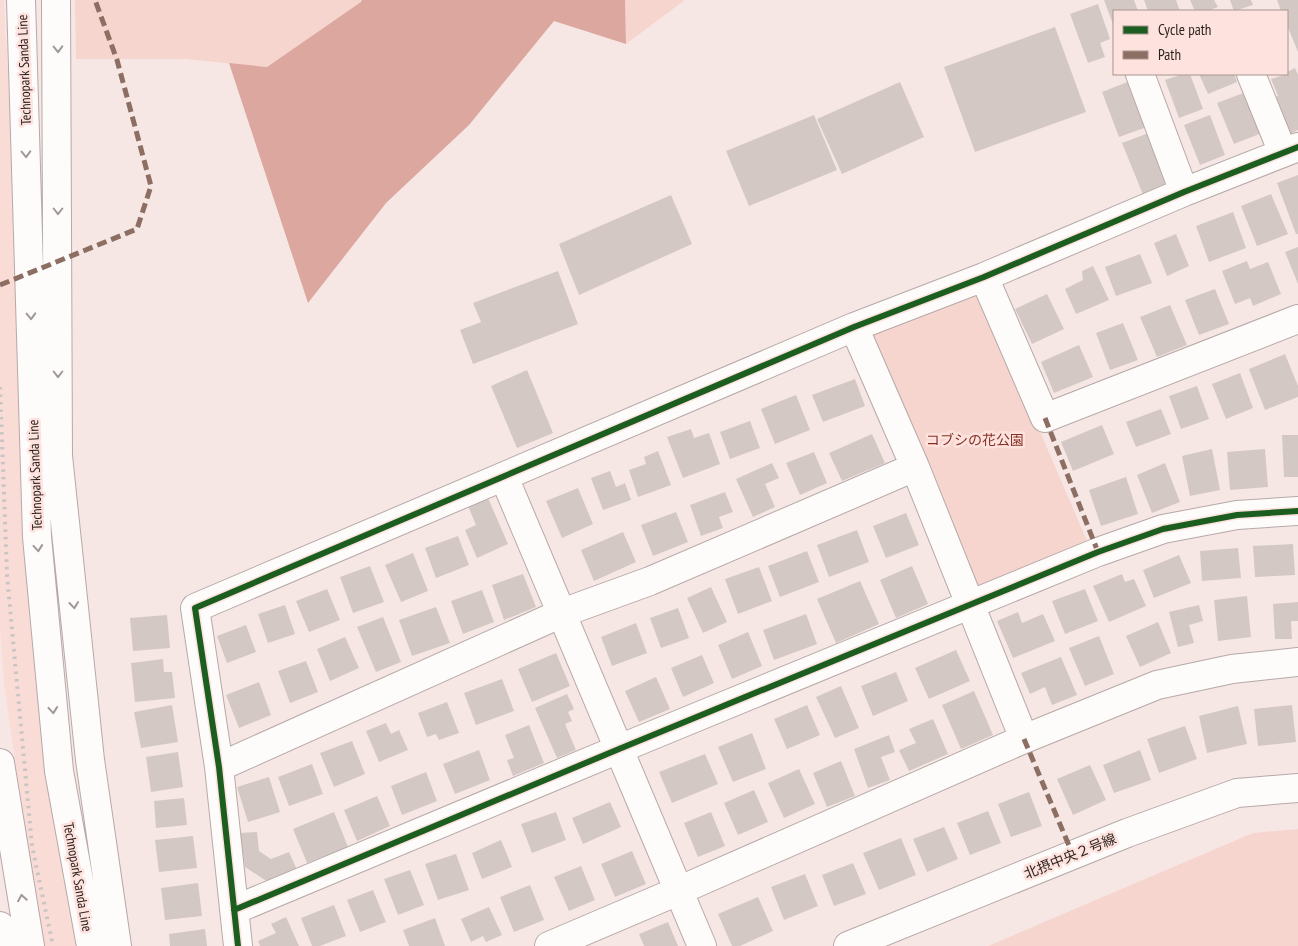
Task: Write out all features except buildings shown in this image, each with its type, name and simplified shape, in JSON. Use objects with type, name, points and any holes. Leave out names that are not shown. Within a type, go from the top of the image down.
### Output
[{"type":"street","name":"Technopark Sanda Line","points":[[21,0],[37,537],[59,771],[91,946]]},
{"type":"street","points":[[23,32],[33,0]]},
{"type":"street","points":[[56,0],[58,70],[58,456],[90,760],[117,946]]},
{"type":"street","points":[[1140,75],[1184,192]]},
{"type":"street","points":[[238,946],[219,767],[195,608],[854,328],[984,277],[1184,192],[1290,150],[1252,75]]},
{"type":"street","points":[[984,277],[1045,418],[1298,319]]},
{"type":"street","points":[[854,328],[915,468],[1024,739]]},
{"type":"street","points":[[219,767],[562,613],[650,581],[915,468]]},
{"type":"street","points":[[504,477],[702,946]]},
{"type":"street","points":[[234,910],[1098,552],[1163,529],[1237,515],[1298,511]]},
{"type":"street","points":[[549,946],[1024,739],[1157,685],[1232,669],[1298,662]]},
{"type":"street","points":[[0,763],[30,946]]},
{"type":"street","name":"北摂中央２号線","points":[[848,946],[1127,833],[1237,793],[1298,788]]},
{"type":"street","points":[[0,926],[3,946]]},
{"type":"shaded area","points":[[0,0],[4,0],[16,221],[78,946],[41,946],[4,683],[0,628]]},
{"type":"shaded area","points":[[362,0],[625,0],[626,44],[554,21],[469,125],[386,203],[308,303],[229,63],[267,67]]},
{"type":"green space","points":[[75,0],[362,0],[362,2],[267,67],[185,59],[76,59]]},
{"type":"green space","points":[[625,0],[685,0],[626,44]]},
{"type":"green space","name":"コブシの花公園","points":[[978,288],[1088,543],[972,593],[861,338]]},
{"type":"green space","points":[[1298,829],[1298,946],[988,946],[1253,833]]},
{"type":"railway","points":[[0,387],[7,575],[32,846],[53,946]]},
{"type":"marked path","points":[[0,285],[137,229],[151,186],[117,60],[95,0]]},
{"type":"marked path","points":[[1045,418],[1098,552]]},
{"type":"marked path","points":[[1024,739],[1073,855]]},
{"type":"cycle path","points":[[238,946],[219,767],[195,608],[854,327],[984,277],[1184,192],[1298,147]]},
{"type":"cycle path","points":[[234,910],[1098,552],[1163,529],[1237,515],[1298,511]]}]
